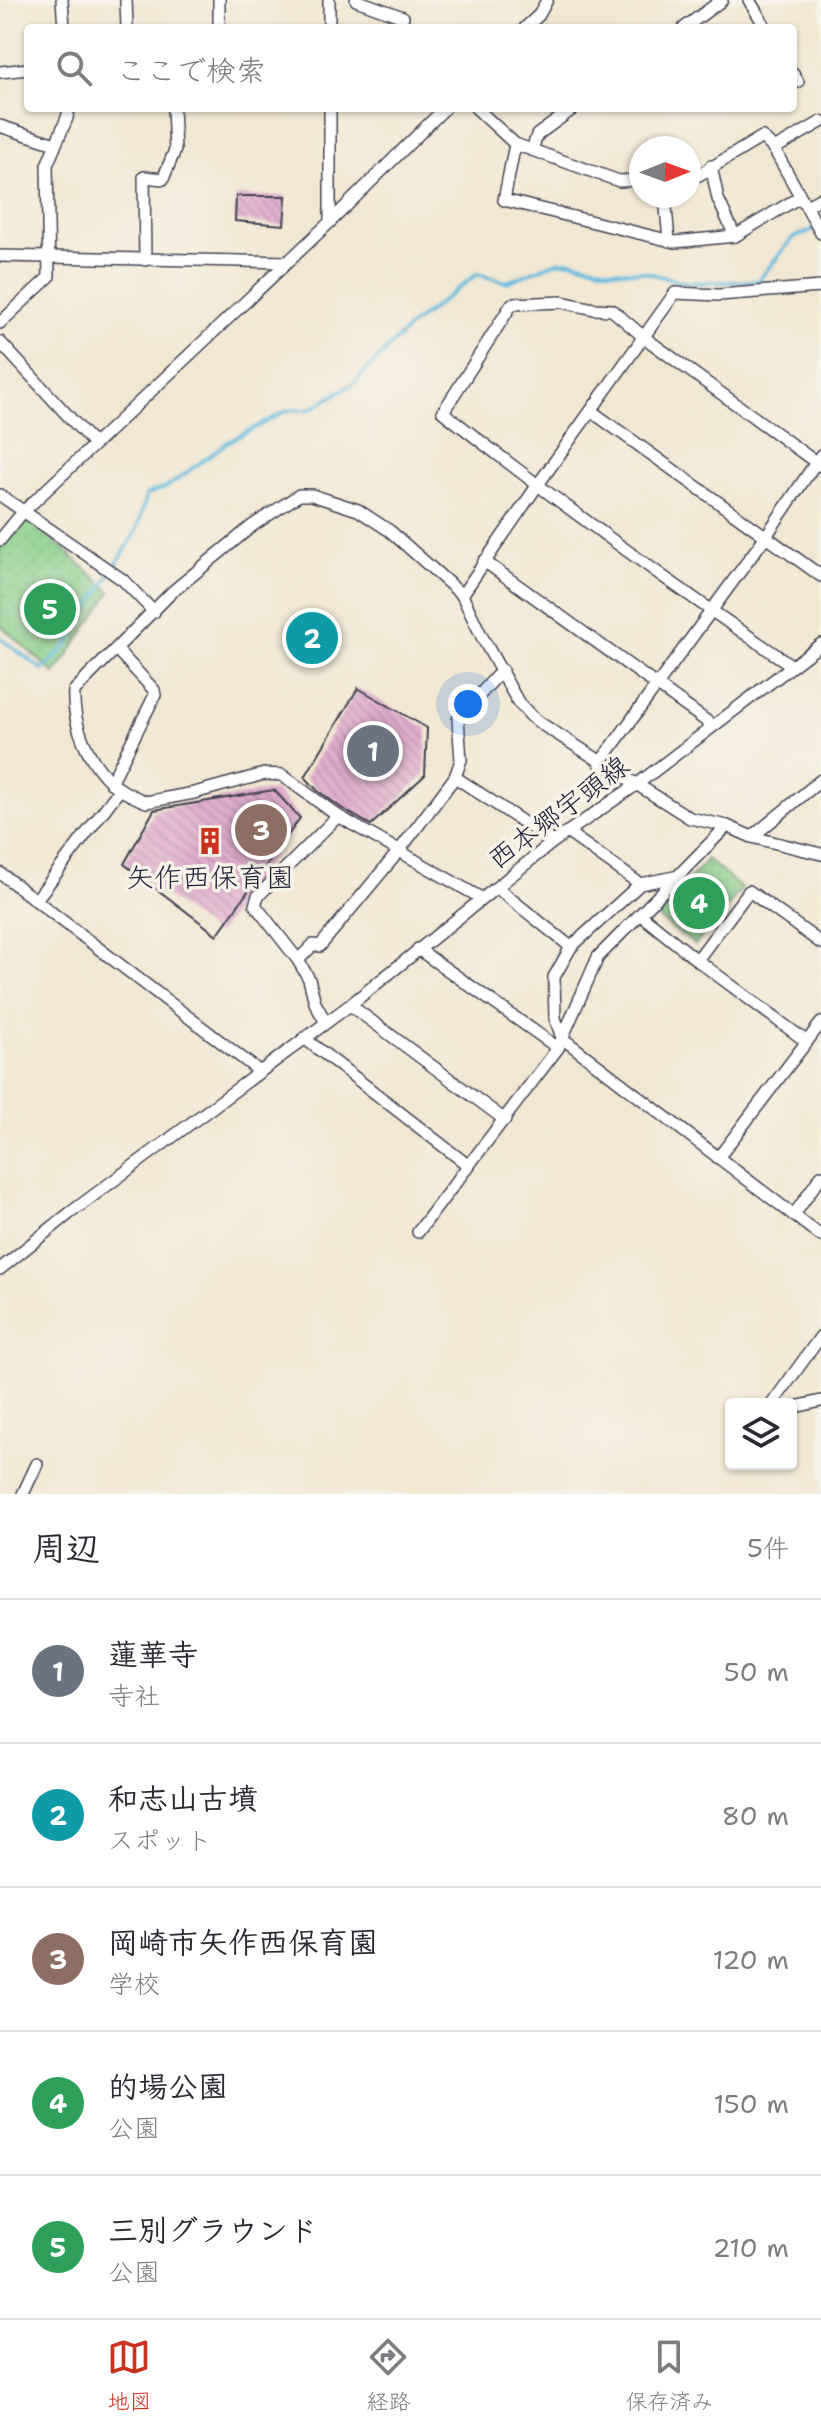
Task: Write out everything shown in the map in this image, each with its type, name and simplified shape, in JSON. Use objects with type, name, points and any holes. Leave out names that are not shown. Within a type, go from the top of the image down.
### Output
[{"type":"street","points":[[62,0],[64,24]]},
{"type":"street","points":[[126,0],[127,24]]},
{"type":"street","points":[[219,0],[219,24]]},
{"type":"street","points":[[329,0],[329,24]]},
{"type":"street","points":[[356,0],[403,17]]},
{"type":"street","points":[[529,24],[539,15],[547,0]]},
{"type":"street","points":[[689,24],[722,0]]},
{"type":"street","points":[[749,0],[764,24]]},
{"type":"street","points":[[0,72],[24,69]]},
{"type":"street","points":[[0,323],[49,277],[47,165],[68,112]]},
{"type":"street","points":[[145,260],[144,177],[163,179],[175,150],[173,112]]},
{"type":"street","points":[[330,112],[330,222]]},
{"type":"street","points":[[0,540],[23,512],[330,222],[441,112]]},
{"type":"street","points":[[480,112],[515,144],[619,181],[629,181]]},
{"type":"street","points":[[532,150],[537,135],[569,112]]},
{"type":"street","points":[[774,149],[821,122]]},
{"type":"street","points":[[0,126],[55,144]]},
{"type":"street","points":[[701,174],[762,137],[774,149],[821,233]]},
{"type":"street","points":[[515,144],[504,200],[669,241],[735,236],[804,202],[821,198]]},
{"type":"street","points":[[711,166],[718,199],[735,236]]},
{"type":"street","points":[[666,208],[669,241]]},
{"type":"street","points":[[0,256],[287,262]]},
{"type":"street","points":[[462,595],[675,293],[719,295],[821,287]]},
{"type":"street","points":[[600,763],[659,685],[710,610],[819,461],[645,338],[612,310],[562,302],[512,304],[443,412],[537,486],[710,610],[791,665]]},
{"type":"street","points":[[0,342],[94,444]]},
{"type":"street","points":[[591,411],[821,576]]},
{"type":"street","points":[[0,495],[123,580],[154,612]]},
{"type":"street","points":[[481,898],[338,816],[282,775],[264,774],[146,802],[115,786],[90,755],[78,726],[73,706],[74,691],[172,592],[252,526],[299,495],[312,495],[358,510],[390,531],[462,595],[518,702],[531,716],[690,818],[727,826],[752,837],[820,852]]},
{"type":"street","points":[[484,561],[712,725]]},
{"type":"street","name":"西本郷宇頭線","points":[[304,1038],[350,1005],[553,842],[636,785],[821,644]]},
{"type":"street","points":[[36,900],[115,786],[155,695],[154,690],[117,650]]},
{"type":"street","points":[[298,960],[313,945],[320,946],[399,851],[455,777],[461,760],[458,719],[502,670]]},
{"type":"street","points":[[455,777],[553,842]]},
{"type":"street","points":[[752,837],[821,780]]},
{"type":"street","points":[[325,1021],[298,960],[255,905],[258,896],[338,816]]},
{"type":"street","points":[[418,1232],[560,1043],[598,957],[727,826]]},
{"type":"street","points":[[567,832],[640,884]]},
{"type":"street","points":[[0,873],[259,1071]]},
{"type":"street","points":[[560,1043],[555,1018],[554,977],[571,947],[640,884],[679,876]]},
{"type":"street","points":[[497,888],[571,947]]},
{"type":"street","points":[[697,960],[749,891],[821,943]]},
{"type":"street","points":[[641,915],[807,1042]]},
{"type":"street","points":[[418,949],[560,1043],[821,1236]]},
{"type":"street","points":[[350,1005],[505,1120]]},
{"type":"street","points":[[718,1158],[821,1023]]},
{"type":"street","points":[[0,1269],[304,1038],[469,1166]]},
{"type":"street","points":[[794,1215],[821,1176]]},
{"type":"street","points":[[776,1398],[820,1338]]},
{"type":"street","points":[[797,1407],[821,1401]]},
{"type":"street","points":[[23,1494],[37,1464]]},
{"type":"green space","points":[[23,512],[111,592],[55,674],[0,625],[0,543]]},
{"type":"green space","points":[[707,859],[742,889],[695,945],[657,917]]},
{"type":"building","points":[[236,196],[286,196],[284,225],[235,221]]},
{"type":"building","points":[[358,688],[427,728],[425,775],[371,825],[318,791],[305,777]]},
{"type":"building","name":"矢作西保育園","points":[[274,790],[300,818],[217,935],[124,864],[154,810]]},
{"type":"waterway","points":[[0,638],[43,670],[67,645],[136,532],[147,494],[167,487],[228,442],[288,410],[309,410],[354,383],[410,326],[477,274],[507,282],[557,262],[572,261],[611,270],[644,272],[688,283],[758,281],[793,238],[815,229]]},
{"type":"place","name":"三別グラウンド","points":[[50,609]]},
{"type":"place","name":"和志山古墳","points":[[312,638]]},
{"type":"place","name":"蓮華寺","points":[[373,751]]},
{"type":"place","name":"岡崎市矢作西保育園","points":[[261,830]]},
{"type":"place","name":"矢作西保育園","points":[[210,841]]},
{"type":"place","name":"的場公園","points":[[699,903]]}]
